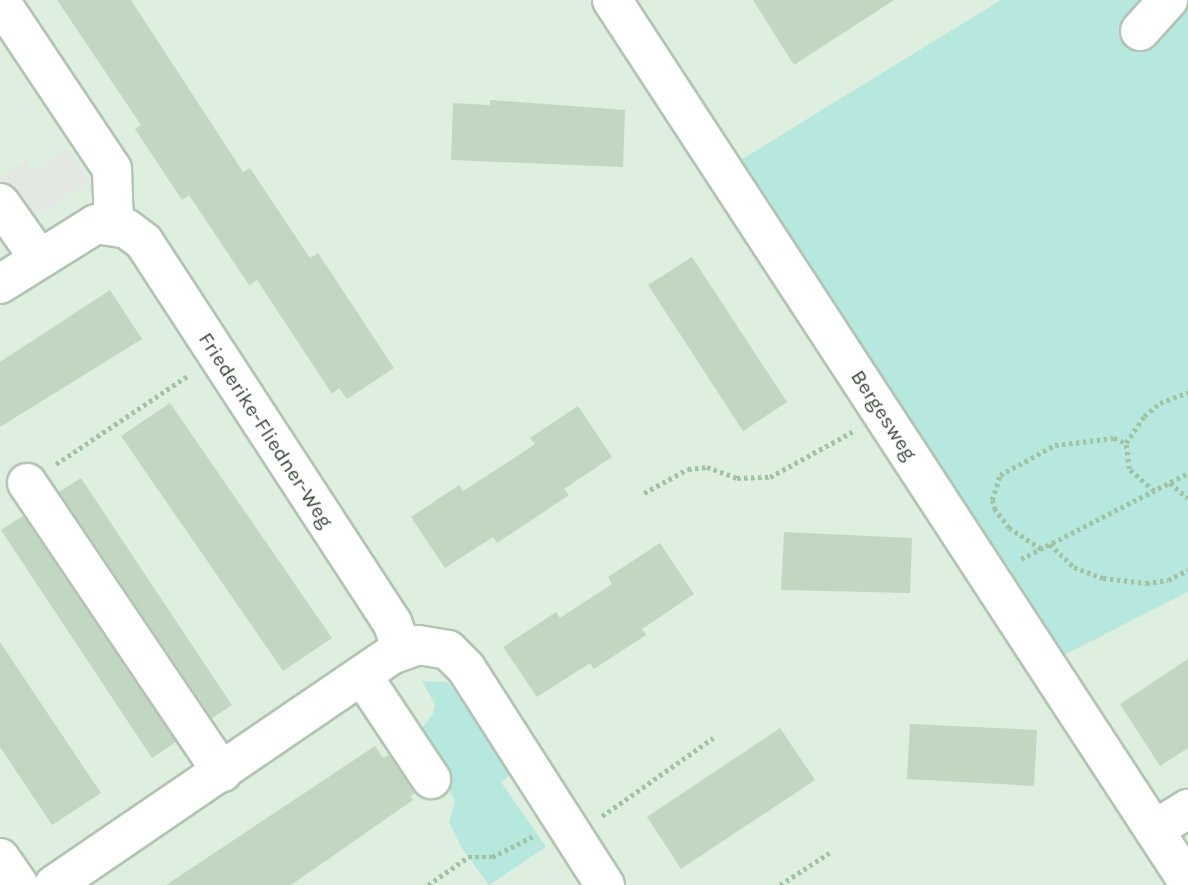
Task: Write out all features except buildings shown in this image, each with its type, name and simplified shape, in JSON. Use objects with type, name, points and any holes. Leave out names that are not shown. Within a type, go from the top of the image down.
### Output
[{"type":"street","name":"Bergesweg","points":[[612,0],[1188,882]]},
{"type":"street","points":[[1140,31],[1168,0]]},
{"type":"street","points":[[0,1],[112,169],[114,226],[96,225],[82,230],[0,284]]},
{"type":"street","points":[[0,203],[39,258]]},
{"type":"street","name":"Friederike-Fliedner-Weg","points":[[114,226],[127,229],[148,248],[216,357],[392,622],[402,649]]},
{"type":"street","points":[[27,483],[222,772]]},
{"type":"street","points":[[54,885],[402,649],[427,645],[449,650],[458,658],[605,885]]},
{"type":"street","points":[[362,675],[431,779]]},
{"type":"street","points":[[1154,830],[1188,809]]},
{"type":"street","points":[[0,858],[19,885]]},
{"type":"path","points":[[27,483],[216,357]]},
{"type":"path","points":[[1154,491],[1129,469],[1126,443],[1160,403],[1188,391]]},
{"type":"path","points":[[644,493],[688,469],[707,467],[737,478],[770,477],[883,414]]},
{"type":"path","points":[[1041,549],[1009,528],[995,510],[992,500],[1000,475],[1055,445],[1114,438],[1126,443]]},
{"type":"path","points":[[989,576],[1188,473]]},
{"type":"path","points":[[1170,483],[1188,498]]},
{"type":"path","points":[[1050,544],[1074,567],[1103,578],[1146,583],[1167,580],[1188,570]]},
{"type":"path","points":[[428,885],[468,857],[492,858],[567,829],[713,738]]},
{"type":"path","points":[[780,885],[829,853]]},
{"type":"shaded area","points":[[0,0],[1188,0],[1056,658],[1188,592],[1188,885],[0,885]]},
{"type":"shaded area","points":[[1001,0],[1188,0],[1188,592],[1056,659],[739,161]]},
{"type":"shaded area","points":[[68,148],[90,181],[0,241],[0,178],[26,160],[34,171]]},
{"type":"shaded area","points":[[422,681],[446,682],[453,688],[510,775],[501,782],[546,847],[489,885],[461,847],[449,822],[455,802],[446,783],[411,731],[423,727],[433,714],[435,704]]}]
